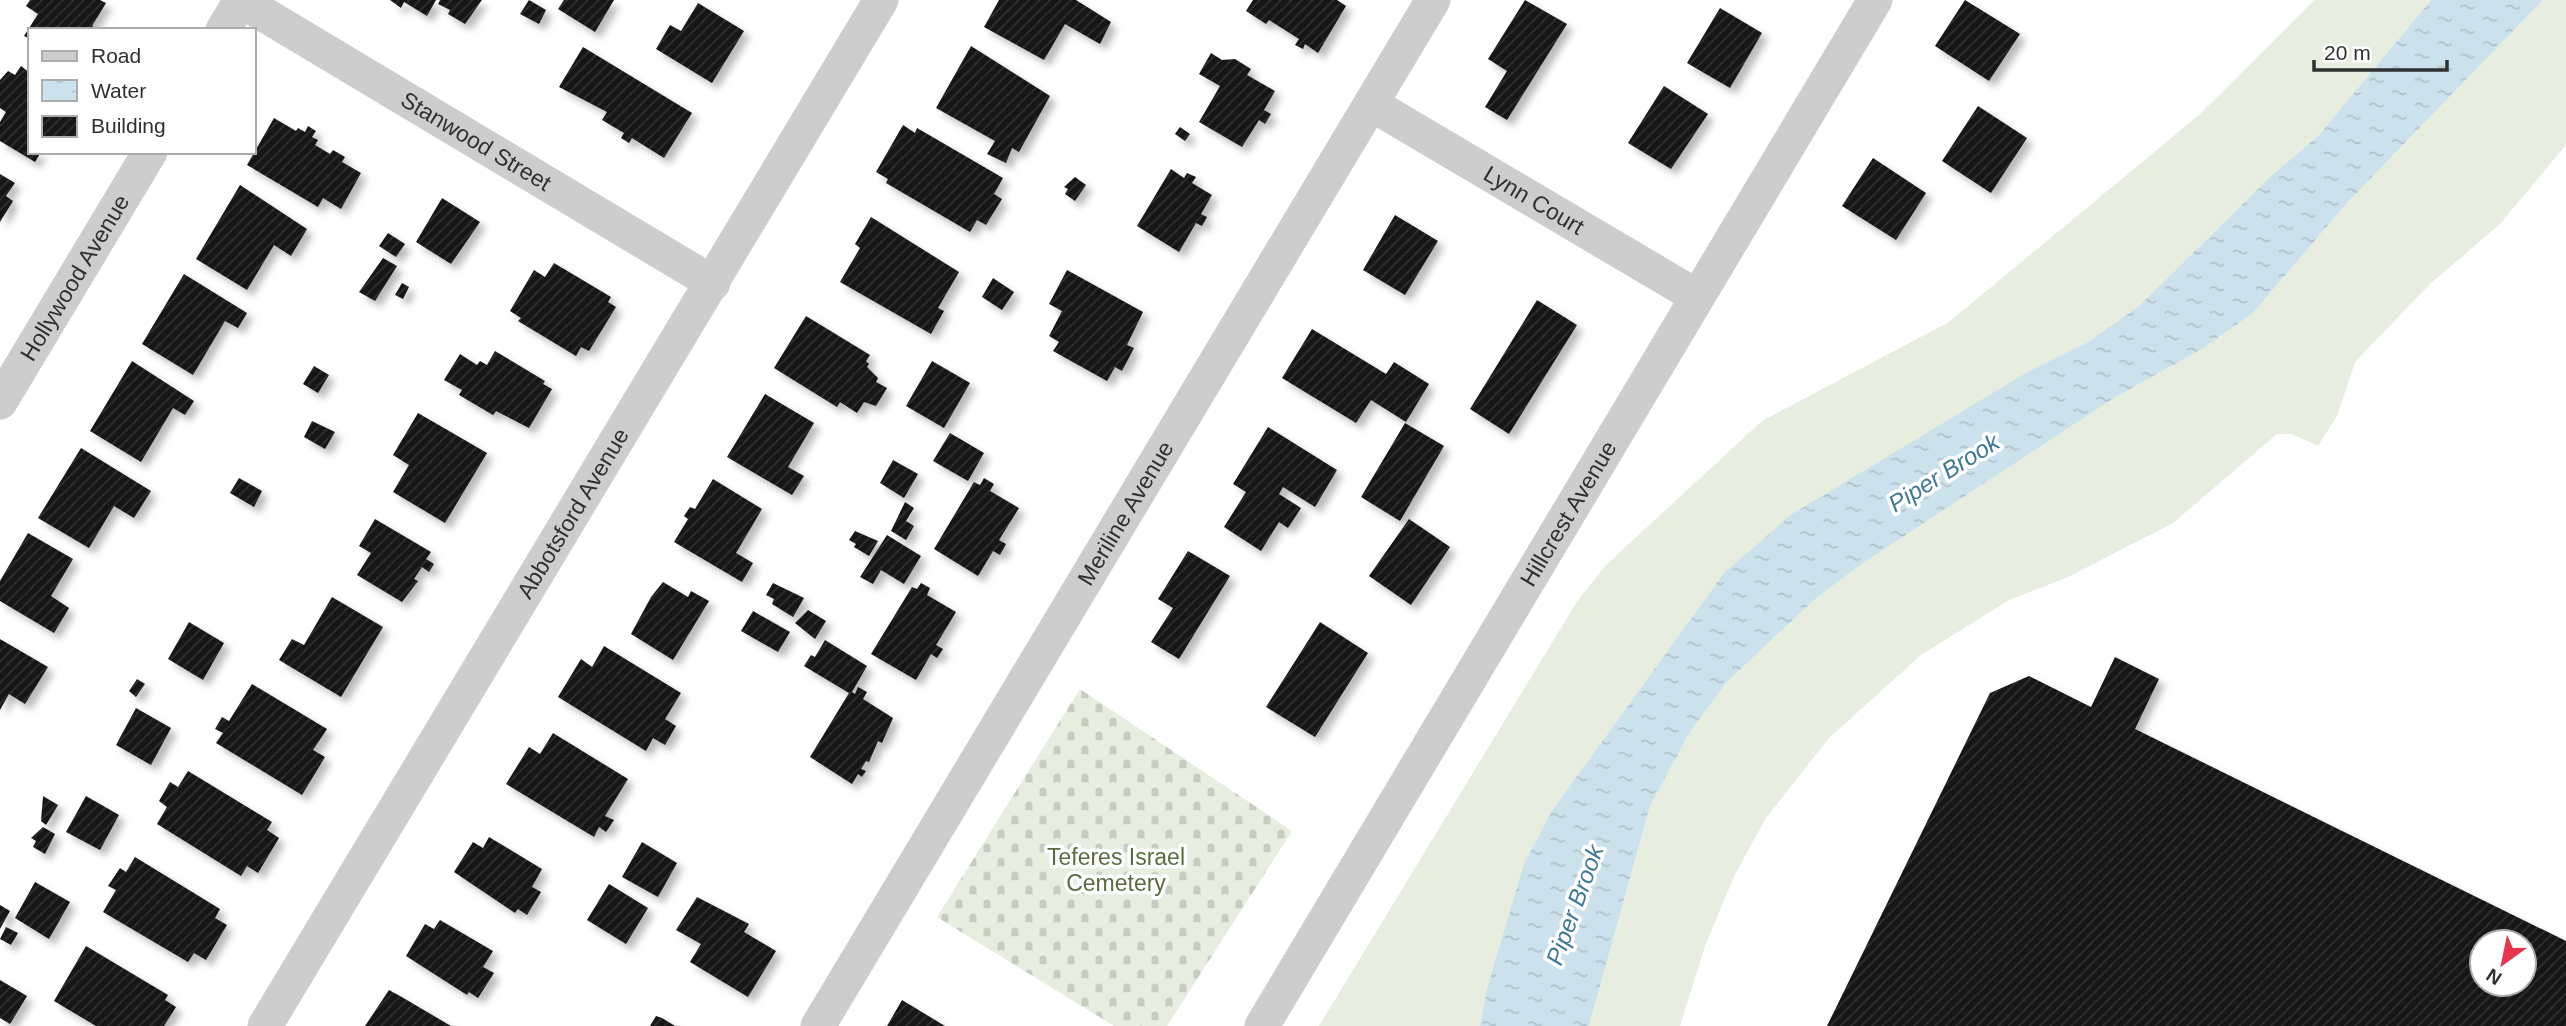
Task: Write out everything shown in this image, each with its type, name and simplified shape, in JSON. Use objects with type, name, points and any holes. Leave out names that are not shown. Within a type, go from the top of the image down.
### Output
[{"type":"street","name":"Stanwood Street","points":[[241,0],[713,283]]},
{"type":"street","points":[[224,28],[241,0]]},
{"type":"street","name":"Abbotsford Avenue","points":[[265,1026],[881,0]]},
{"type":"street","name":"Meriline Avenue","points":[[818,1026],[1373,105],[1433,0]]},
{"type":"street","name":"Hillcrest Avenue","points":[[1262,1026],[1875,0]]},
{"type":"street","name":"Lynn Court","points":[[1373,105],[1696,296]]},
{"type":"street","name":"Hollywood Avenue","points":[[0,402],[149,154]]},
{"type":"green space","points":[[2315,0],[2431,0],[2318,136],[2271,176],[2139,306],[2088,342],[2031,370],[1724,573],[1551,812],[1524,865],[1487,988],[1480,1026],[1319,1026],[1578,600],[1606,565],[1762,421],[1949,322],[2199,115]]},
{"type":"green space","points":[[2543,0],[2566,0],[2566,145],[2499,225],[2430,284],[2355,362],[2337,416],[2318,446],[2292,434],[2277,434],[2173,523],[2066,578],[2009,600],[1921,655],[1829,738],[1766,818],[1735,874],[1705,946],[1680,1026],[1589,1026],[1650,806],[1691,730],[1727,682],[1814,600],[1863,563],[2119,395],[2202,349],[2253,313],[2348,202]]},
{"type":"green space","name":"Teferes Israel Cemetery","points":[[1080,689],[1292,831],[1167,1026],[1114,1026],[937,917]]},
{"type":"water","name":"Piper Brook","points":[[2431,0],[2543,0],[2348,202],[2253,313],[2202,349],[2119,395],[1863,563],[1814,600],[1727,682],[1691,730],[1650,806],[1589,1026],[1480,1026],[1487,988],[1524,864],[1551,812],[1724,573],[1792,514],[2031,370],[2088,342],[2139,306],[2271,176],[2318,136]]},
{"type":"building","points":[[30,0],[100,0],[106,3],[92,26],[95,28],[29,28],[38,14],[26,6]]},
{"type":"building","points":[[390,0],[436,0],[427,16],[404,2],[401,8]]},
{"type":"building","points":[[440,0],[482,0],[465,24],[448,14],[450,10],[438,4]]},
{"type":"building","points":[[529,0],[546,10],[539,24],[520,14]]},
{"type":"building","points":[[564,0],[614,0],[595,32],[558,9]]},
{"type":"building","points":[[999,0],[1076,0],[1111,22],[1100,44],[1065,24],[1044,60],[984,27]]},
{"type":"building","points":[[1253,0],[1337,0],[1346,6],[1318,53],[1305,44],[1303,49],[1295,45],[1299,39],[1269,20],[1266,24],[1246,11]]},
{"type":"building","points":[[1525,0],[1567,24],[1507,120],[1485,107],[1507,71],[1488,59]]},
{"type":"building","points":[[1965,0],[2020,34],[1989,81],[1935,46]]},
{"type":"building","points":[[698,3],[744,31],[712,83],[656,49],[670,25],[681,31]]},
{"type":"building","points":[[1720,8],[1762,33],[1730,88],[1687,63]]},
{"type":"building","points":[[971,46],[1050,96],[1019,152],[1012,148],[1006,163],[987,154],[995,141],[936,108]]},
{"type":"building","points":[[583,47],[692,113],[664,158],[632,138],[629,143],[621,138],[624,133],[602,120],[607,112],[559,87]]},
{"type":"building","points":[[1211,53],[1222,60],[1235,59],[1251,69],[1247,75],[1275,91],[1264,110],[1271,114],[1265,124],[1259,120],[1242,147],[1199,122],[1220,86],[1199,74]]},
{"type":"building","points":[[21,66],[28,71],[28,154],[40,154],[35,162],[0,141],[0,122],[6,112],[0,108],[0,80],[8,71],[15,75]]},
{"type":"building","points":[[1664,86],[1708,114],[1671,169],[1628,143]]},
{"type":"building","points":[[1978,106],[2027,138],[1991,193],[1942,161]]},
{"type":"building","points":[[274,118],[296,131],[298,128],[305,132],[308,126],[316,131],[312,137],[318,140],[315,145],[330,154],[333,150],[345,157],[342,162],[361,173],[341,209],[323,198],[318,207],[247,165],[256,154]]},
{"type":"building","points":[[903,125],[915,133],[917,128],[1003,178],[994,194],[1002,199],[986,225],[977,220],[970,232],[886,183],[888,179],[876,172]]},
{"type":"building","points":[[1180,127],[1190,134],[1185,141],[1175,134]]},
{"type":"building","points":[[1873,158],[1926,193],[1896,240],[1842,206]]},
{"type":"building","points":[[1171,169],[1184,178],[1187,173],[1196,177],[1192,183],[1212,195],[1201,214],[1207,217],[1202,226],[1196,223],[1179,252],[1137,226]]},
{"type":"building","points":[[0,174],[15,183],[6,196],[13,201],[0,222]]},
{"type":"building","points":[[1075,177],[1086,185],[1075,201],[1065,194],[1068,189],[1064,187]]},
{"type":"building","points":[[240,185],[307,229],[291,256],[274,245],[247,290],[196,259]]},
{"type":"building","points":[[442,198],[480,222],[451,264],[416,242]]},
{"type":"building","points":[[1395,215],[1438,241],[1405,295],[1363,270]]},
{"type":"building","points":[[871,217],[959,272],[938,308],[944,311],[931,334],[840,282],[860,248],[855,244]]},
{"type":"building","points":[[388,233],[405,244],[396,257],[379,246]]},
{"type":"building","points":[[383,258],[397,266],[375,301],[359,292]]},
{"type":"building","points":[[554,263],[611,297],[608,302],[616,307],[589,351],[581,347],[576,356],[518,321],[521,318],[510,311],[534,270],[545,277]]},
{"type":"building","points":[[1067,270],[1143,312],[1127,345],[1134,348],[1122,371],[1115,367],[1107,381],[1053,351],[1059,342],[1049,336],[1062,311],[1049,304]]},
{"type":"building","points":[[184,274],[247,313],[238,328],[225,321],[193,375],[142,344]]},
{"type":"building","points":[[993,278],[1014,292],[1002,310],[982,297]]},
{"type":"building","points":[[402,283],[409,287],[403,299],[395,295]]},
{"type":"building","points":[[1537,300],[1577,325],[1509,434],[1470,409]]},
{"type":"building","points":[[806,316],[870,355],[866,361],[869,364],[867,367],[878,378],[876,382],[887,388],[876,406],[864,402],[857,413],[840,402],[837,407],[774,368]]},
{"type":"building","points":[[1312,329],[1386,374],[1394,362],[1429,384],[1406,422],[1371,400],[1356,423],[1282,378]]},
{"type":"building","points":[[495,351],[545,381],[543,384],[552,389],[529,428],[496,411],[493,415],[459,395],[462,390],[444,380],[460,354],[477,365],[480,361],[487,365]]},
{"type":"building","points":[[132,361],[194,401],[185,415],[173,408],[141,462],[90,431]]},
{"type":"building","points":[[932,361],[970,383],[944,428],[906,406]]},
{"type":"building","points":[[314,366],[329,375],[318,393],[303,384]]},
{"type":"building","points":[[765,394],[814,423],[788,467],[804,476],[792,495],[727,457]]},
{"type":"building","points":[[418,413],[487,453],[445,523],[393,492],[409,465],[393,455]]},
{"type":"building","points":[[312,421],[335,432],[325,449],[304,437]]},
{"type":"building","points":[[1405,423],[1444,446],[1400,521],[1361,497]]},
{"type":"building","points":[[1268,427],[1337,470],[1315,507],[1283,487],[1279,494],[1301,508],[1288,528],[1279,522],[1261,551],[1224,527],[1246,492],[1233,484]]},
{"type":"building","points":[[950,433],[984,453],[968,481],[933,461]]},
{"type":"building","points":[[81,448],[151,491],[134,518],[114,506],[89,548],[38,518]]},
{"type":"building","points":[[893,460],[918,474],[904,498],[880,483]]},
{"type":"building","points":[[239,478],[262,491],[254,507],[230,493]]},
{"type":"building","points":[[984,478],[994,484],[990,491],[1019,508],[999,540],[1006,544],[1000,555],[993,551],[978,576],[934,549],[974,482],[980,485]]},
{"type":"building","points":[[713,479],[762,509],[736,553],[753,563],[742,582],[674,542],[688,519],[684,516],[690,507],[695,509]]},
{"type":"building","points":[[905,502],[914,508],[906,521],[914,526],[906,540],[891,531]]},
{"type":"building","points":[[375,519],[431,552],[426,559],[434,564],[429,572],[422,567],[414,579],[418,581],[402,602],[357,575],[371,553],[359,546]]},
{"type":"building","points":[[1409,519],[1450,547],[1411,605],[1369,576]]},
{"type":"building","points":[[855,531],[878,541],[869,556],[854,547],[856,544],[849,540]]},
{"type":"building","points":[[28,533],[73,559],[51,596],[69,608],[54,633],[0,601],[0,581]]},
{"type":"building","points":[[887,535],[921,556],[904,584],[881,570],[873,584],[860,577]]},
{"type":"building","points":[[1188,551],[1230,576],[1179,659],[1151,642],[1173,608],[1158,599]]},
{"type":"building","points":[[663,582],[688,597],[691,591],[709,601],[673,660],[631,634],[651,597]]},
{"type":"building","points":[[773,583],[804,598],[793,617],[772,604],[774,599],[766,595]]},
{"type":"building","points":[[921,583],[930,588],[927,595],[956,612],[936,645],[943,649],[937,658],[931,654],[916,680],[871,654],[912,587],[917,589]]},
{"type":"building","points":[[332,597],[383,627],[341,697],[279,660],[292,639],[304,645]]},
{"type":"building","points":[[808,610],[826,621],[815,639],[795,623]]},
{"type":"building","points":[[753,611],[790,632],[778,652],[741,631]]},
{"type":"building","points":[[189,622],[224,643],[203,680],[168,659]]},
{"type":"building","points":[[1320,622],[1368,653],[1315,737],[1266,707]]},
{"type":"building","points":[[0,639],[48,667],[25,704],[9,694],[0,710]]},
{"type":"building","points":[[825,640],[867,666],[852,692],[855,694],[858,687],[867,692],[863,699],[893,718],[882,743],[878,741],[869,762],[866,761],[861,769],[866,771],[862,777],[858,774],[852,784],[810,757],[849,693],[804,666],[811,655],[815,657]]},
{"type":"building","points":[[604,646],[681,693],[665,719],[676,726],[665,745],[653,738],[646,751],[558,697],[581,659],[592,667]]},
{"type":"building","points":[[2115,657],[2159,679],[2135,729],[2566,941],[2566,1026],[1827,1026],[1990,693],[2029,676],[2091,707]]},
{"type":"building","points":[[137,679],[145,684],[136,697],[129,691]]},
{"type":"building","points":[[252,684],[327,729],[313,750],[325,757],[302,795],[216,743],[223,733],[215,729],[222,717],[229,721]]},
{"type":"building","points":[[136,708],[171,728],[151,765],[116,745]]},
{"type":"building","points":[[553,733],[628,779],[605,816],[614,820],[606,832],[599,827],[594,837],[506,784],[529,747],[540,754]]},
{"type":"building","points":[[188,771],[272,822],[267,830],[279,838],[258,873],[247,866],[241,876],[157,824],[167,807],[159,801],[170,782],[178,787]]},
{"type":"building","points":[[43,796],[58,805],[46,825],[41,821]]},
{"type":"building","points":[[86,796],[119,815],[100,850],[66,832]]},
{"type":"building","points":[[43,827],[55,834],[45,854],[33,847],[36,841],[31,838]]},
{"type":"building","points":[[489,837],[542,869],[532,887],[541,892],[527,915],[518,909],[515,913],[454,872],[473,842],[483,848]]},
{"type":"building","points":[[642,842],[677,863],[658,897],[622,877]]},
{"type":"building","points":[[135,857],[220,909],[215,918],[227,925],[206,960],[194,953],[188,962],[103,912],[116,890],[108,886],[120,868],[126,872]]},
{"type":"building","points":[[35,882],[70,902],[49,939],[15,918]]},
{"type":"building","points":[[609,884],[648,908],[626,944],[587,920]]},
{"type":"building","points":[[697,897],[749,924],[744,932],[776,951],[748,997],[690,962],[701,944],[676,930]]},
{"type":"building","points":[[0,905],[10,911],[0,929]]},
{"type":"building","points":[[440,920],[493,951],[483,967],[494,973],[478,998],[469,992],[467,995],[406,956],[425,924],[434,929]]},
{"type":"building","points":[[6,927],[18,933],[11,945],[0,939]]},
{"type":"building","points":[[86,946],[168,995],[165,1000],[176,1007],[164,1026],[96,1026],[54,1001]]},
{"type":"building","points":[[0,980],[27,996],[10,1024],[0,1018]]},
{"type":"building","points":[[389,990],[400,996],[451,1026],[365,1026]]},
{"type":"building","points":[[902,1000],[945,1026],[887,1026]]},
{"type":"building","points":[[656,1016],[662,1018],[675,1026],[650,1026]]}]
